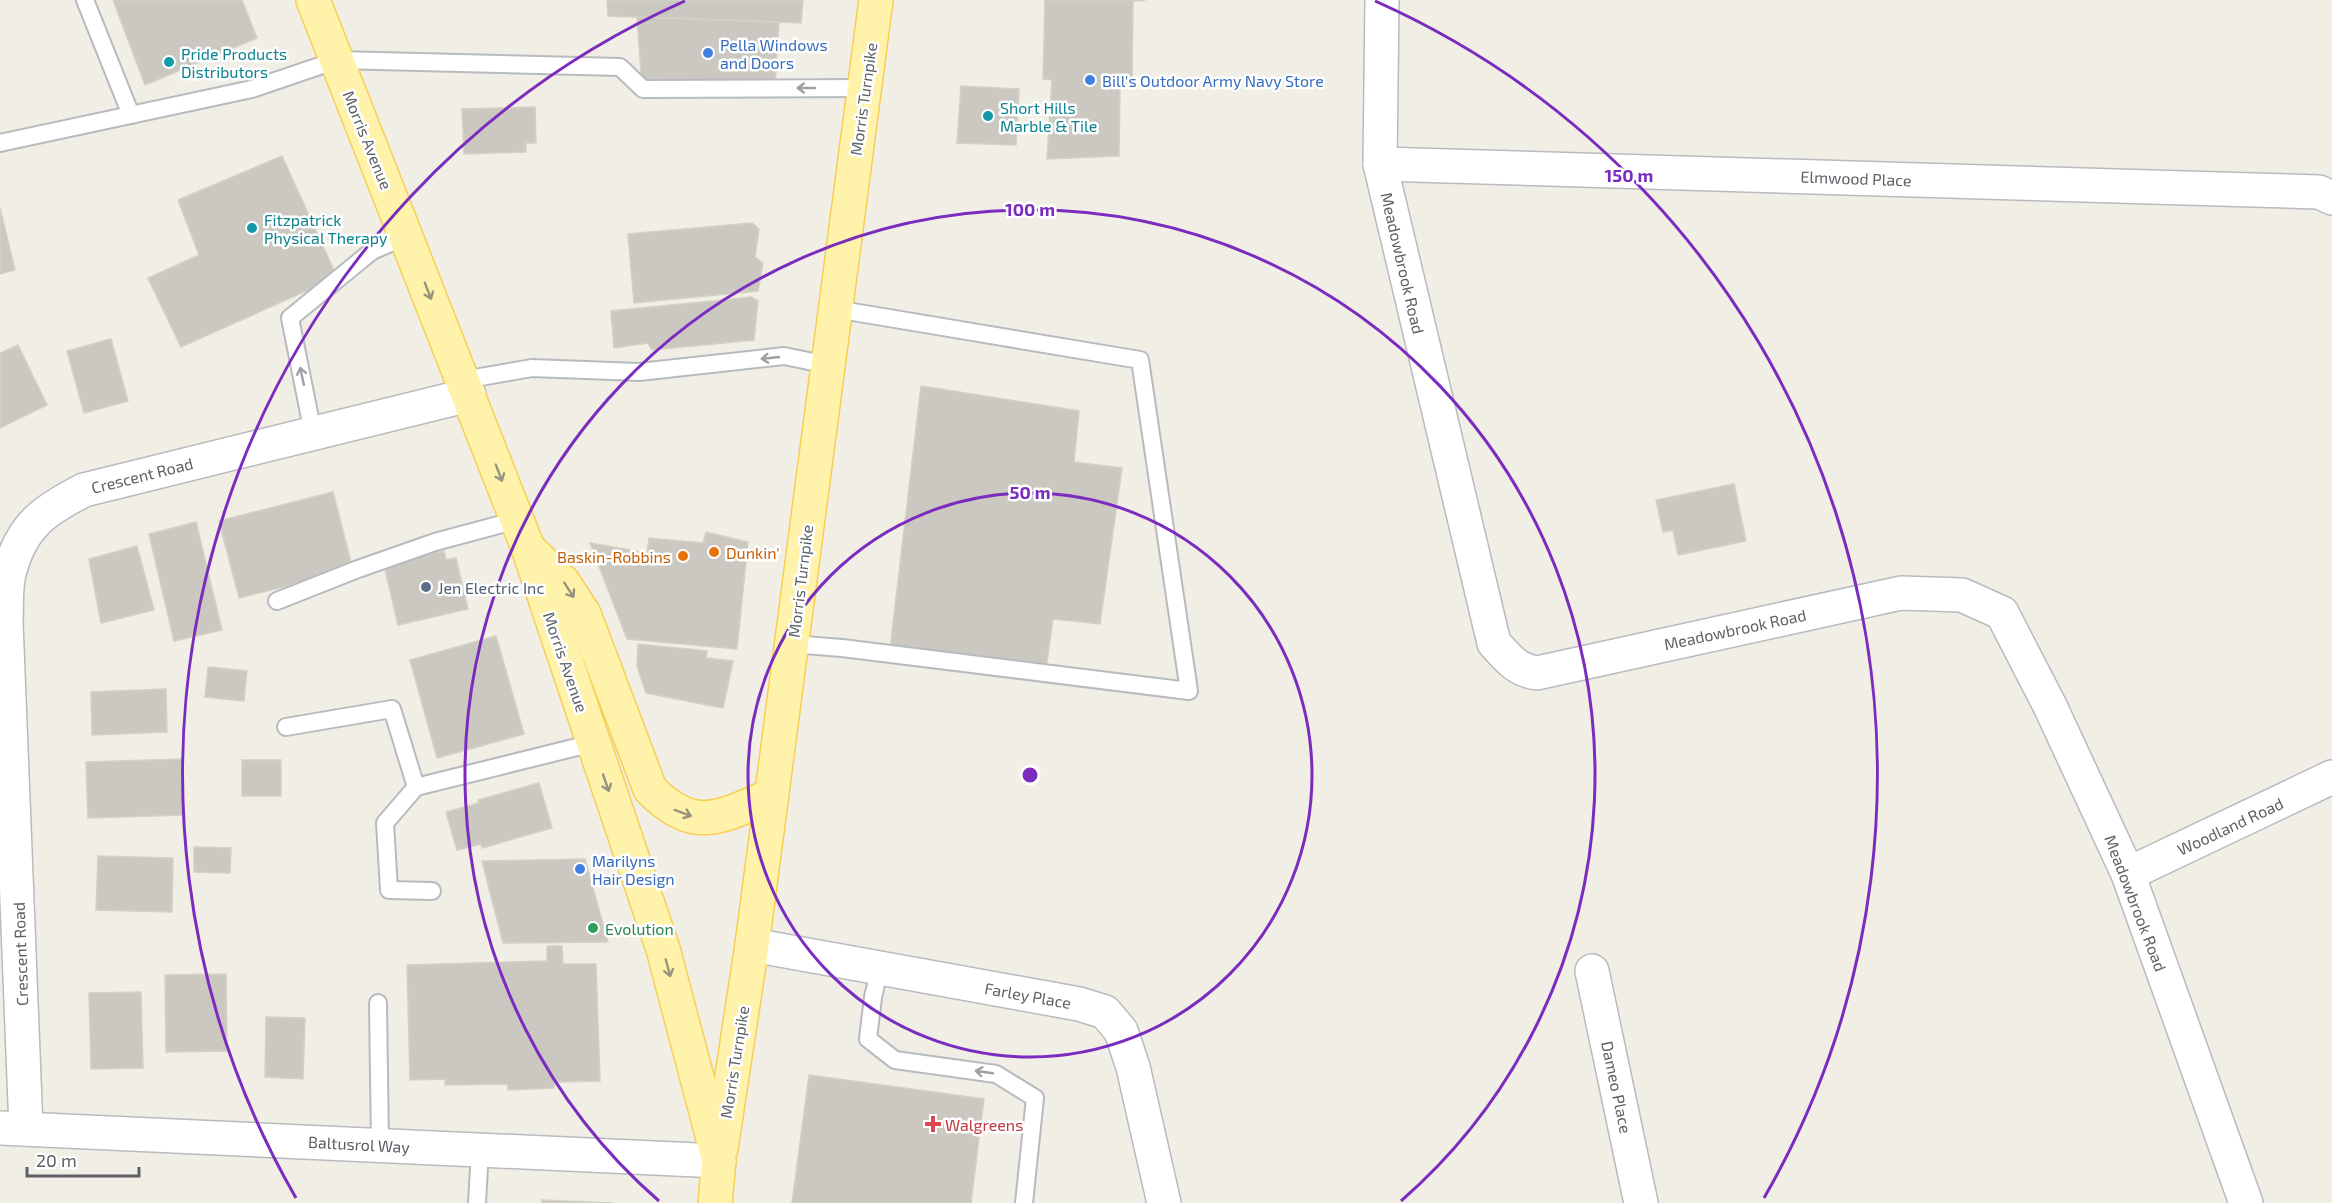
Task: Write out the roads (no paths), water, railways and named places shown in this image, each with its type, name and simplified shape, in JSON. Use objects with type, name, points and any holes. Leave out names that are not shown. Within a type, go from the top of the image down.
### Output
[{"type":"main road","name":"Morris Avenue","points":[[313,0],[522,534],[663,949],[719,1161],[715,1203]]},
{"type":"main road","name":"Morris Turnpike","points":[[719,1161],[752,945],[876,0]]},
{"type":"main road","points":[[522,534],[563,582],[584,614],[650,789],[665,805],[684,816],[706,818],[727,814],[772,795]]},
{"type":"street","name":"Meadowbrook Road","points":[[1382,0],[1380,164],[1494,643],[1514,665],[1525,671],[1537,673],[1901,593],[1962,595],[2002,613],[2050,706],[2128,874],[2246,1203]]},
{"type":"street","name":"Elmwood Place","points":[[1380,164],[2319,192],[2332,198]]},
{"type":"street","name":"Crescent Road","points":[[13,1129],[6,622],[9,571],[31,524],[56,504],[84,490],[313,433],[466,387]]},
{"type":"street","name":"Woodland Road","points":[[2128,874],[2332,777]]},
{"type":"street","name":"Farley Place","points":[[752,945],[1078,1004],[1105,1012],[1121,1031],[1133,1067],[1164,1203]]},
{"type":"street","name":"Dameo Place","points":[[1592,971],[1641,1203]]},
{"type":"street","name":"Baltusrol Way","points":[[13,1129],[719,1161]]},
{"type":"lane","points":[[85,0],[131,115]]},
{"type":"lane","points":[[0,143],[252,89],[337,60],[620,67],[643,89],[864,88]]},
{"type":"lane","points":[[313,433],[290,318],[372,251],[406,236]]},
{"type":"lane","points":[[792,644],[842,648],[1189,691],[1140,360],[835,309]]},
{"type":"lane","points":[[466,387],[532,368],[639,372],[784,356],[828,365]]},
{"type":"lane","points":[[277,601],[435,542],[522,534]]},
{"type":"lane","points":[[286,728],[393,709],[416,787]]},
{"type":"lane","points":[[432,891],[389,890],[385,823],[416,787],[593,743]]},
{"type":"lane","points":[[880,968],[873,997],[868,1039],[895,1060],[996,1074],[1035,1098],[1024,1203]]},
{"type":"lane","points":[[378,1003],[381,1145]]},
{"type":"lane","points":[[477,1203],[480,1150]]},
{"type":"place","name":"Pella Windows and Doors","points":[[708,53]]},
{"type":"place","name":"Pride Products Distributors","points":[[169,62]]},
{"type":"place","name":"Bill's Outdoor Army Navy Store","points":[[1090,80]]},
{"type":"place","name":"Short Hills Marble & Tile","points":[[988,116]]},
{"type":"place","name":"Fitzpatrick Physical Therapy","points":[[252,228]]},
{"type":"place","name":"Dunkin'","points":[[714,552]]},
{"type":"place","name":"Baskin-Robbins","points":[[683,556]]},
{"type":"place","name":"Jen Electric Inc","points":[[426,587]]},
{"type":"place","name":"Marilyns Hair Design","points":[[580,869]]},
{"type":"place","name":"Evolution","points":[[593,928]]},
{"type":"place","name":"Walgreens","points":[[933,1124]]}]
